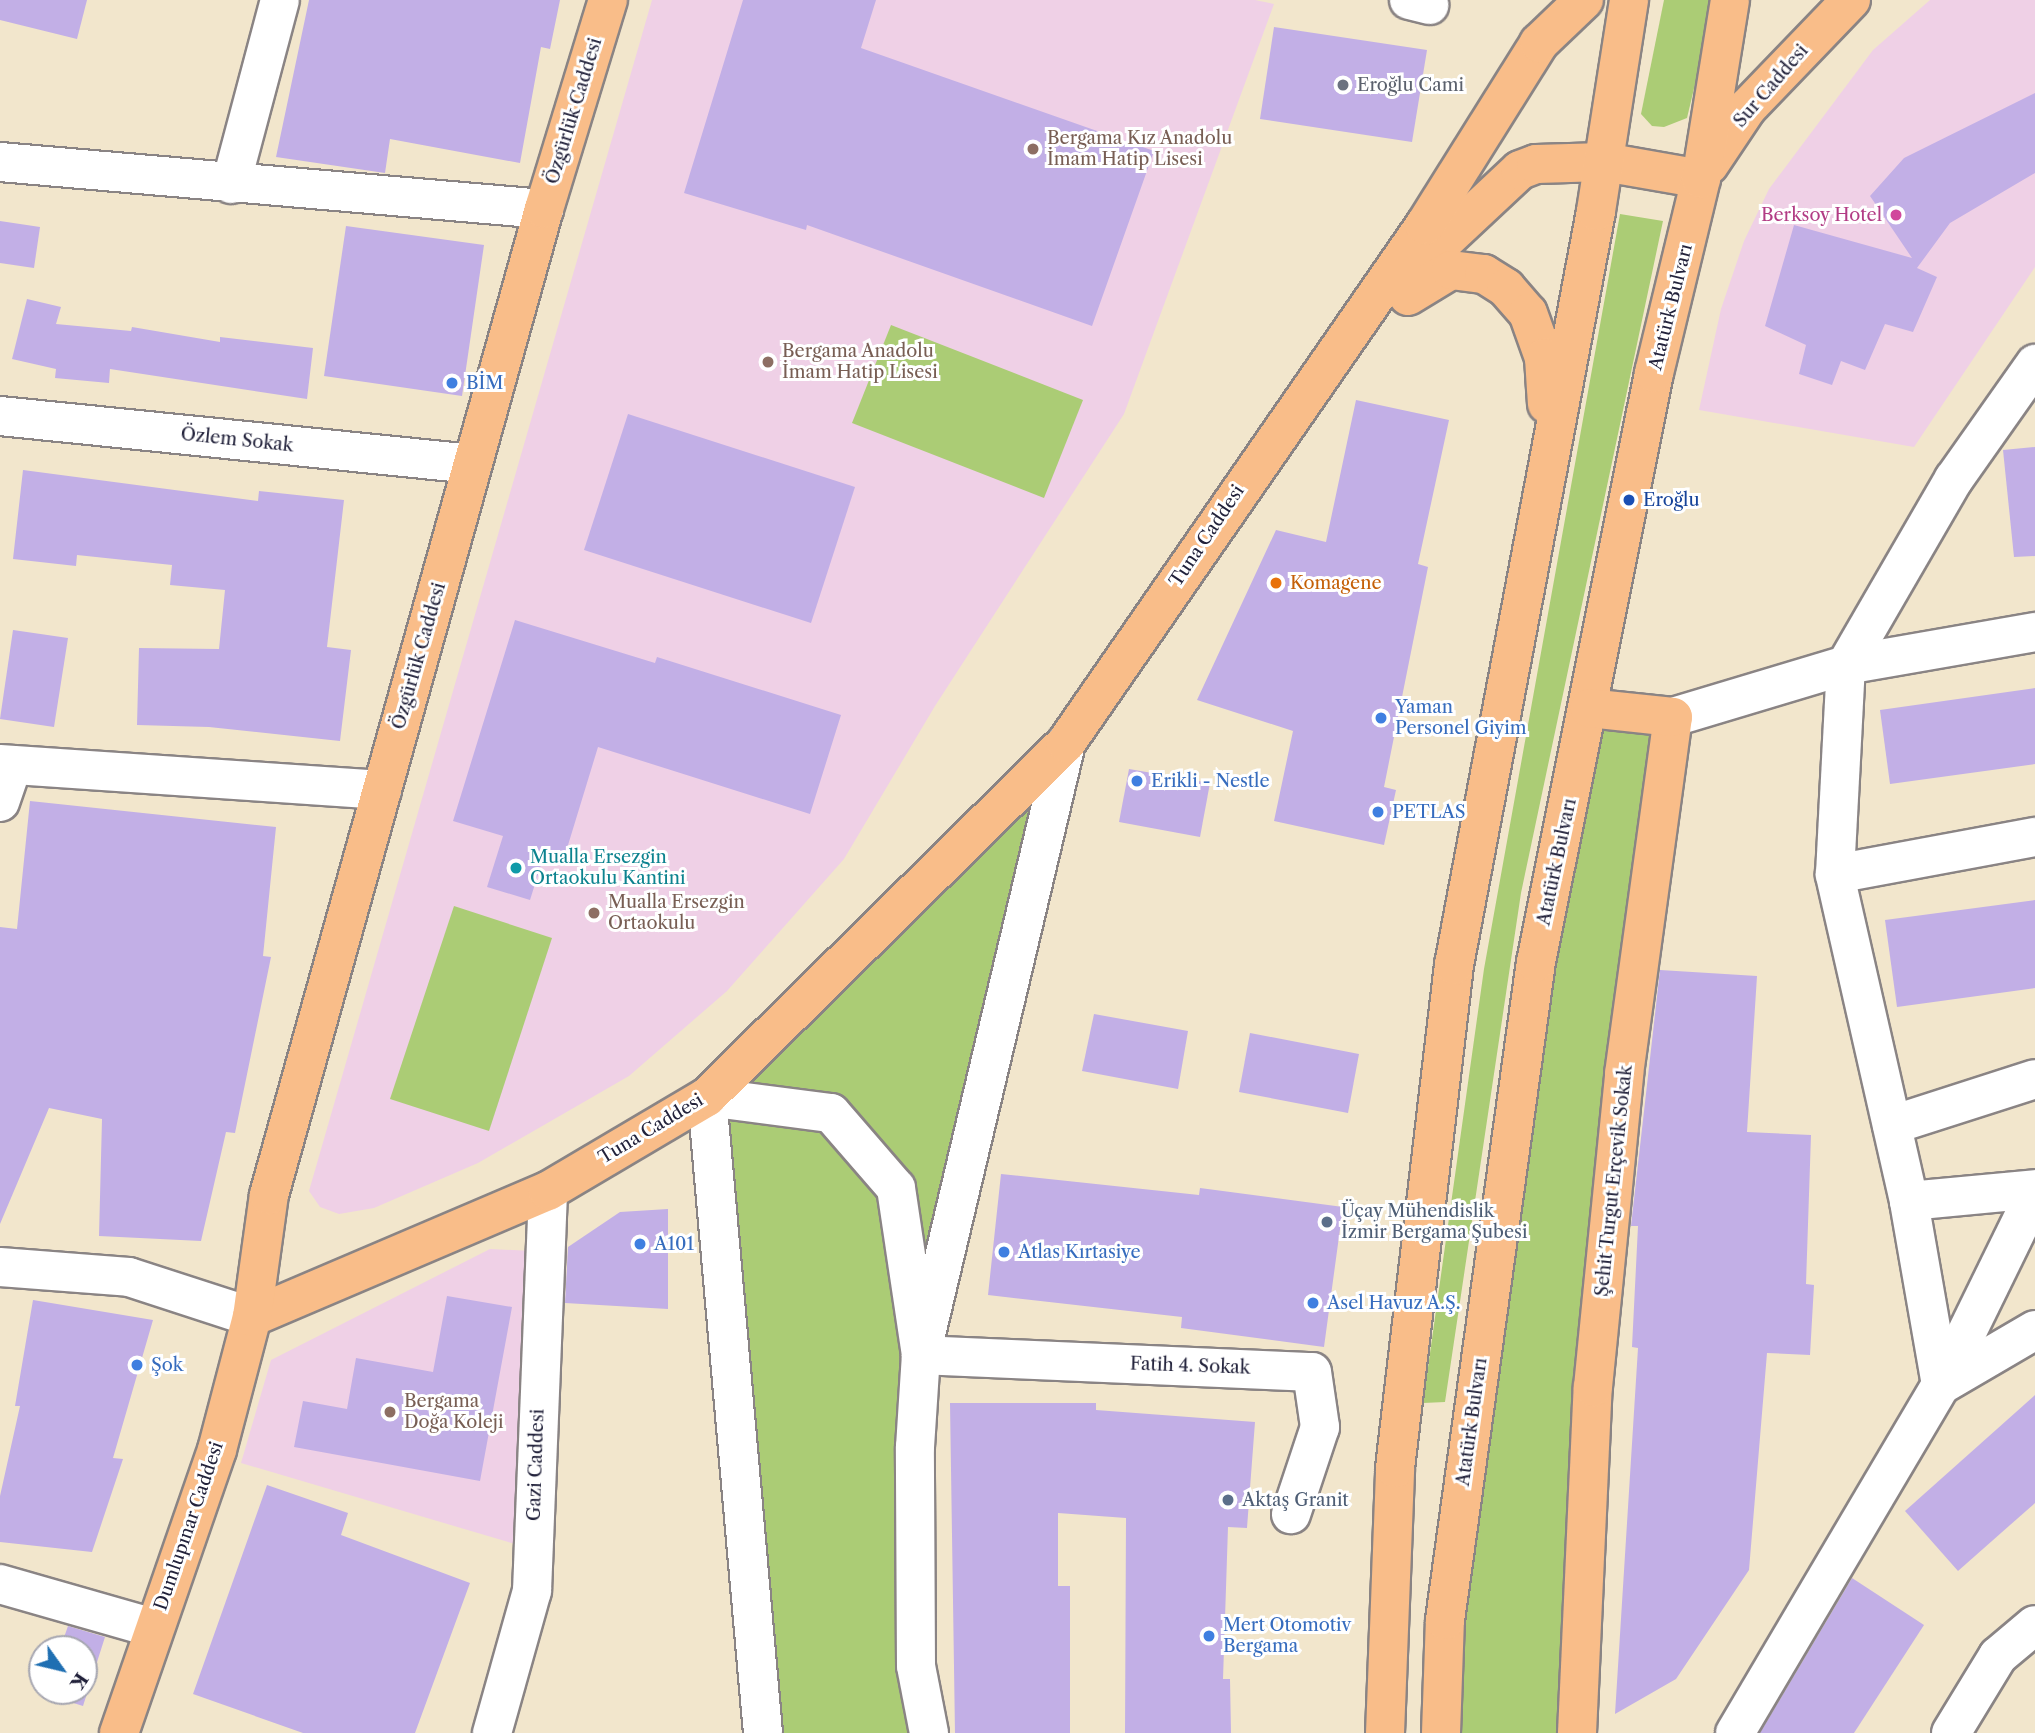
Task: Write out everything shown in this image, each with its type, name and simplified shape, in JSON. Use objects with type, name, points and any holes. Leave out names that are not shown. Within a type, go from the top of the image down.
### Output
[{"type":"main road","name":"Özgürlük Caddesi","points":[[252,1317],[269,1195],[544,209],[608,0]]},
{"type":"main road","name":"Tuna Caddesi","points":[[252,1317],[548,1191],[706,1097],[1066,743],[1348,331],[1425,225],[1539,43],[1584,0]]},
{"type":"main road","points":[[1385,1733],[1395,1468],[1454,965],[1551,456],[1604,162],[1629,0]]},
{"type":"main road","name":"Atatürk Bulvarı","points":[[1441,1733],[1446,1620],[1535,962],[1589,708],[1654,373],[1701,179],[1730,0]]},
{"type":"main road","name":"Sur Caddesi","points":[[1701,179],[1747,108],[1851,0]]},
{"type":"main road","name":"Tuna Caddesi","points":[[1348,331],[1520,170],[1557,161],[1604,162],[1701,179]]},
{"type":"main road","points":[[1348,331],[1451,271],[1484,274],[1506,288],[1528,313],[1544,358],[1551,456]]},
{"type":"main road","points":[[1589,708],[1673,717]]},
{"type":"main road","name":"Şehit Turgut Erçevik Sokak","points":[[1577,1733],[1593,1387],[1624,1074],[1673,717]]},
{"type":"main road","name":"Dumlupınar Caddesi","points":[[119,1733],[153,1628],[217,1450],[252,1317]]},
{"type":"street","points":[[231,184],[280,0]]},
{"type":"street","points":[[0,162],[544,209]]},
{"type":"street","points":[[1941,1385],[1909,1201],[1835,874],[1846,665],[1954,479],[2035,363]]},
{"type":"street","name":"Özlem Sokak","points":[[0,416],[473,464]]},
{"type":"street","points":[[1673,717],[1846,665],[2035,632]]},
{"type":"street","name":"Tuna Caddesi","points":[[929,1733],[916,1666],[915,1447],[921,1355],[1066,743]]},
{"type":"street","points":[[0,802],[6,765],[382,789]]},
{"type":"street","points":[[1835,874],[2035,837]]},
{"type":"street","points":[[1892,1125],[2035,1079]]},
{"type":"street","points":[[763,1733],[706,1097],[831,1113],[896,1188],[921,1355]]},
{"type":"street","name":"Gazi Caddesi","points":[[492,1733],[533,1591],[548,1191]]},
{"type":"street","points":[[1909,1201],[2035,1191]]},
{"type":"street","points":[[1735,1733],[1941,1385],[2035,1191]]},
{"type":"street","points":[[0,1267],[129,1277],[252,1317]]},
{"type":"street","points":[[1941,1385],[2035,1330]]},
{"type":"street","name":"Fatih 4. Sokak","points":[[921,1355],[1312,1371],[1320,1427],[1291,1514]]},
{"type":"street","points":[[0,1584],[153,1628]]},
{"type":"street","points":[[1951,1733],[1998,1656],[2035,1625]]},
{"type":"shaded area","points":[[652,0],[1255,0],[1274,4],[1124,414],[935,706],[844,859],[727,991],[629,1076],[478,1163],[374,1208],[339,1214],[320,1207],[309,1191]]},
{"type":"shaded area","name":"Berksoy Hotel","points":[[1930,0],[2035,0],[2035,267],[1914,447],[1699,410],[1721,309],[1744,241],[1769,189],[1873,50]]},
{"type":"shaded area","name":"Bergama Doğa Koleji","points":[[490,1249],[533,1251],[515,1544],[241,1463],[271,1360]]},
{"type":"green space","points":[[1664,0],[1715,0],[1687,118],[1664,127],[1652,126],[1641,114]]},
{"type":"green space","points":[[1620,214],[1663,221],[1521,893],[1445,1402],[1423,1403],[1484,969]]},
{"type":"green space","points":[[891,325],[1083,400],[1044,498],[852,423]]},
{"type":"green space","points":[[1589,708],[1673,717],[1577,1733],[1441,1733]]},
{"type":"green space","points":[[1066,743],[921,1355],[928,1733],[763,1733],[707,1097]]},
{"type":"green space","points":[[454,906],[552,938],[489,1131],[390,1099]]},
{"type":"building","points":[[0,0],[87,0],[77,39],[0,20]]},
{"type":"building","points":[[309,0],[560,0],[550,49],[541,47],[520,163],[390,139],[385,173],[276,157]]},
{"type":"building","points":[[743,0],[876,0],[861,48],[1154,151],[1092,326],[807,225],[806,230],[684,193]]},
{"type":"building","name":"Eroğlu Cami","points":[[1274,27],[1427,50],[1412,142],[1260,119]]},
{"type":"building","name":"Berksoy Hotel","points":[[2035,93],[2035,173],[1950,223],[1917,268],[1937,277],[1913,332],[1885,324],[1865,370],[1841,361],[1832,385],[1799,374],[1806,345],[1765,326],[1794,225],[1912,258],[1870,196],[1904,158]]},
{"type":"building","points":[[0,221],[40,227],[34,268],[0,263]]},
{"type":"building","points":[[346,226],[484,245],[462,396],[324,376]]},
{"type":"building","points":[[27,299],[61,307],[56,324],[131,331],[132,327],[220,342],[220,337],[313,348],[307,399],[110,369],[109,383],[55,378],[56,369],[12,359]]},
{"type":"building","points":[[1356,400],[1449,420],[1418,564],[1428,567],[1384,787],[1396,790],[1384,845],[1274,821],[1293,731],[1197,700],[1276,530],[1326,542]]},
{"type":"building","points":[[628,414],[855,487],[811,623],[584,550]]},
{"type":"building","points":[[2035,447],[2035,556],[2014,557],[2003,450]]},
{"type":"building","points":[[23,470],[258,501],[259,491],[344,500],[327,647],[351,650],[340,741],[209,727],[137,725],[139,648],[219,649],[225,590],[170,585],[172,565],[77,555],[76,566],[13,559]]},
{"type":"building","points":[[515,620],[655,663],[657,657],[841,715],[810,814],[598,747],[565,855],[546,849],[530,900],[487,887],[503,836],[453,821]]},
{"type":"building","points":[[13,630],[68,638],[54,727],[0,719]]},
{"type":"building","points":[[2035,688],[2035,764],[1890,784],[1880,710]]},
{"type":"building","points":[[1129,769],[1210,783],[1200,837],[1119,822]]},
{"type":"building","points":[[30,801],[276,827],[263,956],[271,957],[235,1133],[226,1132],[201,1241],[99,1236],[102,1119],[49,1108],[0,1224],[0,927],[17,929]]},
{"type":"building","points":[[2035,900],[2035,988],[1897,1007],[1885,920]]},
{"type":"building","points":[[1660,970],[1757,976],[1747,1132],[1811,1135],[1806,1284],[1814,1285],[1810,1355],[1767,1353],[1749,1570],[1676,1679],[1615,1714],[1638,1348],[1632,1347],[1638,1226],[1631,1226]]},
{"type":"building","points":[[1094,1014],[1188,1031],[1178,1089],[1082,1071]]},
{"type":"building","points":[[1250,1033],[1359,1054],[1348,1113],[1239,1092]]},
{"type":"building","points":[[1001,1174],[1199,1195],[1200,1188],[1343,1207],[1324,1347],[1181,1328],[1182,1317],[988,1295]]},
{"type":"building","points":[[668,1209],[668,1309],[565,1303],[568,1247],[620,1212]]},
{"type":"building","name":"Bergama Doğa Koleji","points":[[447,1296],[512,1307],[480,1481],[294,1447],[303,1401],[347,1409],[356,1358],[433,1372]]},
{"type":"building","points":[[33,1300],[153,1320],[113,1458],[123,1459],[92,1552],[0,1542],[0,1496],[20,1406],[15,1406]]},
{"type":"building","points":[[2035,1395],[2035,1503],[1958,1571],[1905,1511]]},
{"type":"building","points":[[950,1403],[1096,1403],[1096,1410],[1255,1422],[1247,1528],[1228,1527],[1223,1679],[1230,1679],[1231,1733],[1125,1733],[1126,1518],[1058,1513],[1058,1586],[1070,1586],[1070,1733],[955,1733]]},
{"type":"building","points":[[267,1485],[348,1513],[341,1535],[470,1583],[415,1733],[303,1733],[193,1694]]},
{"type":"building","points":[[1852,1578],[1924,1625],[1854,1733],[1760,1733]]},
{"type":"building","points":[[68,1626],[105,1637],[98,1659],[98,1635],[65,1635]]},
{"type":"place","name":"Eroğlu Cami","points":[[1343,85]]},
{"type":"place","name":"Bergama Kız Anadolu İmam Hatip Lisesi","points":[[1033,149]]},
{"type":"place","name":"Berksoy Hotel","points":[[1896,215]]},
{"type":"place","name":"Bergama Anadolu İmam Hatip Lisesi","points":[[768,362]]},
{"type":"place","name":"BİM","points":[[452,383]]},
{"type":"place","name":"Eroğlu","points":[[1629,500]]},
{"type":"place","name":"Komagene","points":[[1276,583]]},
{"type":"place","name":"Yaman Personel Giyim","points":[[1381,718]]},
{"type":"place","name":"Erikli - Nestle","points":[[1137,781]]},
{"type":"place","name":"PETLAS","points":[[1378,812]]},
{"type":"place","name":"Mualla Ersezgin Ortaokulu Kantini","points":[[516,868]]},
{"type":"place","name":"Mualla Ersezgin Ortaokulu","points":[[594,913]]},
{"type":"place","name":"Üçay Mühendislik İzmir Bergama Şubesi","points":[[1327,1222]]},
{"type":"place","name":"A101","points":[[640,1244]]},
{"type":"place","name":"Atlas Kırtasiye","points":[[1004,1252]]},
{"type":"place","name":"Asel Havuz A.Ş.","points":[[1313,1303]]},
{"type":"place","name":"Şok","points":[[137,1365]]},
{"type":"place","name":"Bergama Doğa Koleji","points":[[390,1412]]},
{"type":"place","name":"Aktaş Granit","points":[[1228,1500]]},
{"type":"place","name":"Mert Otomotiv Bergama","points":[[1209,1636]]}]
